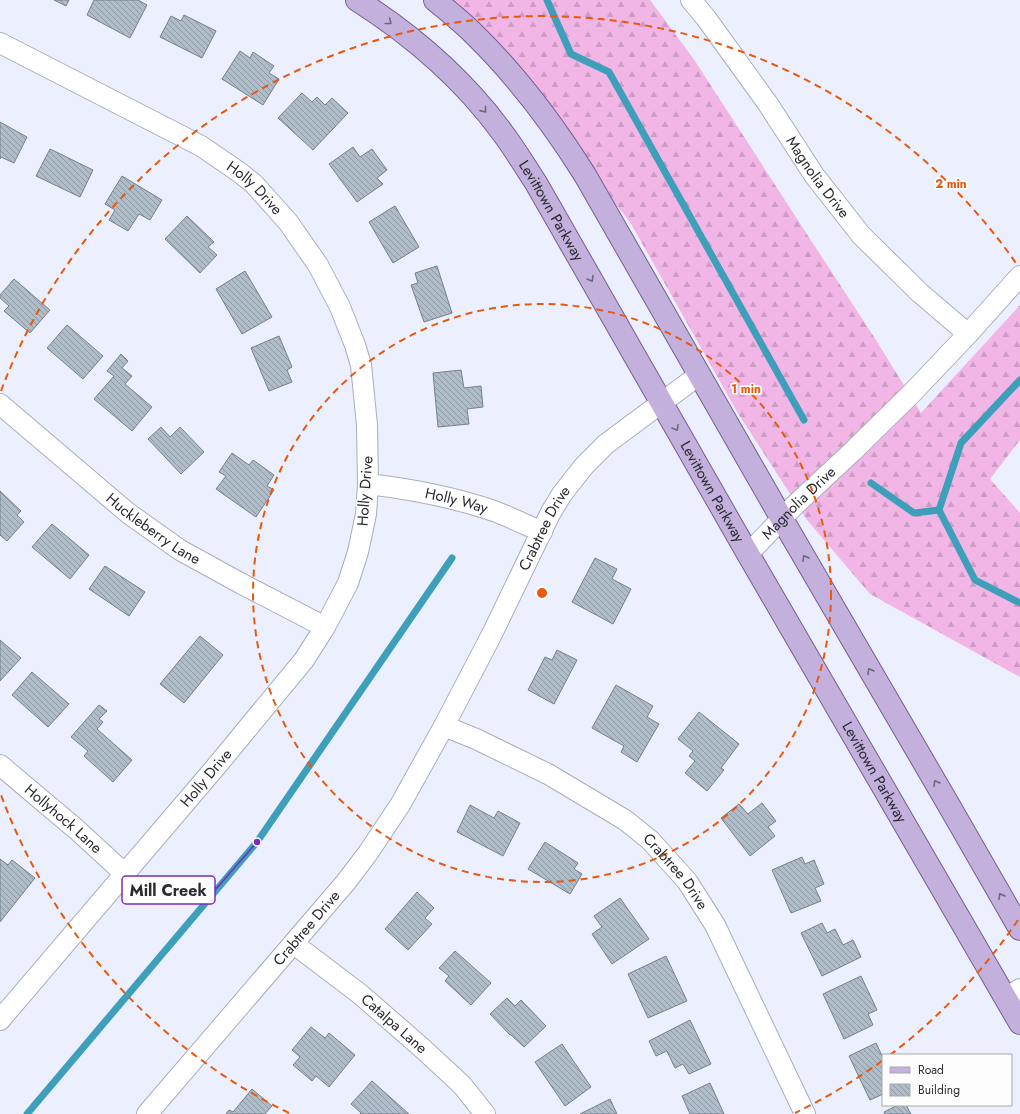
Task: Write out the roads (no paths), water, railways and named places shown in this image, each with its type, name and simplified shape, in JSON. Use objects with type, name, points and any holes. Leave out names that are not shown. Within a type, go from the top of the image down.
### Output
[{"type":"main road","name":"Levittown Parkway","points":[[357,0],[381,15],[431,54],[473,96],[502,132],[536,183],[748,554],[1013,993],[1020,1023]]},
{"type":"main road","points":[[435,0],[474,33],[503,63],[537,104],[568,148],[1020,929]]},
{"type":"street","name":"Magnolia Drive","points":[[691,0],[706,18],[768,104],[814,175],[861,235],[920,293],[968,334]]},
{"type":"street","name":"Holly Drive","points":[[0,43],[201,146],[254,184],[288,222],[318,265],[340,307],[355,345],[360,365],[367,426],[368,484],[366,514],[358,552],[348,583],[304,660],[214,769],[0,1020]]},
{"type":"street","name":"Magnolia Drive","points":[[748,554],[795,505],[912,393],[1020,276]]},
{"type":"street","name":"Crabtree Drive","points":[[147,1114],[294,944],[346,882],[372,847],[400,805],[444,726],[491,636],[551,512],[562,494],[584,466],[606,444],[699,374]]},
{"type":"street","name":"Huckleberry Lane","points":[[0,404],[128,512],[180,550],[324,627]]},
{"type":"street","name":"Holly Way","points":[[368,484],[395,487],[444,496],[495,512],[542,532]]},
{"type":"street","name":"Crabtree Drive","points":[[444,726],[476,739],[548,774],[625,820],[650,840],[687,881],[714,925],[805,1114]]},
{"type":"street","name":"Hollyhock Lane","points":[[0,765],[76,829],[125,874]]},
{"type":"street","name":"Catalpa Lane","points":[[294,944],[360,994],[422,1048],[462,1085],[485,1114]]},
{"type":"waterway","points":[[547,0],[571,54],[609,72],[804,420]]},
{"type":"waterway","points":[[1020,380],[961,443],[939,510],[975,580],[1020,603]]},
{"type":"waterway","points":[[871,483],[914,513],[939,510]]},
{"type":"waterway","points":[[27,1114],[257,842],[452,558]]},
{"type":"place","name":"Mill Creek","points":[[257,842]]}]
